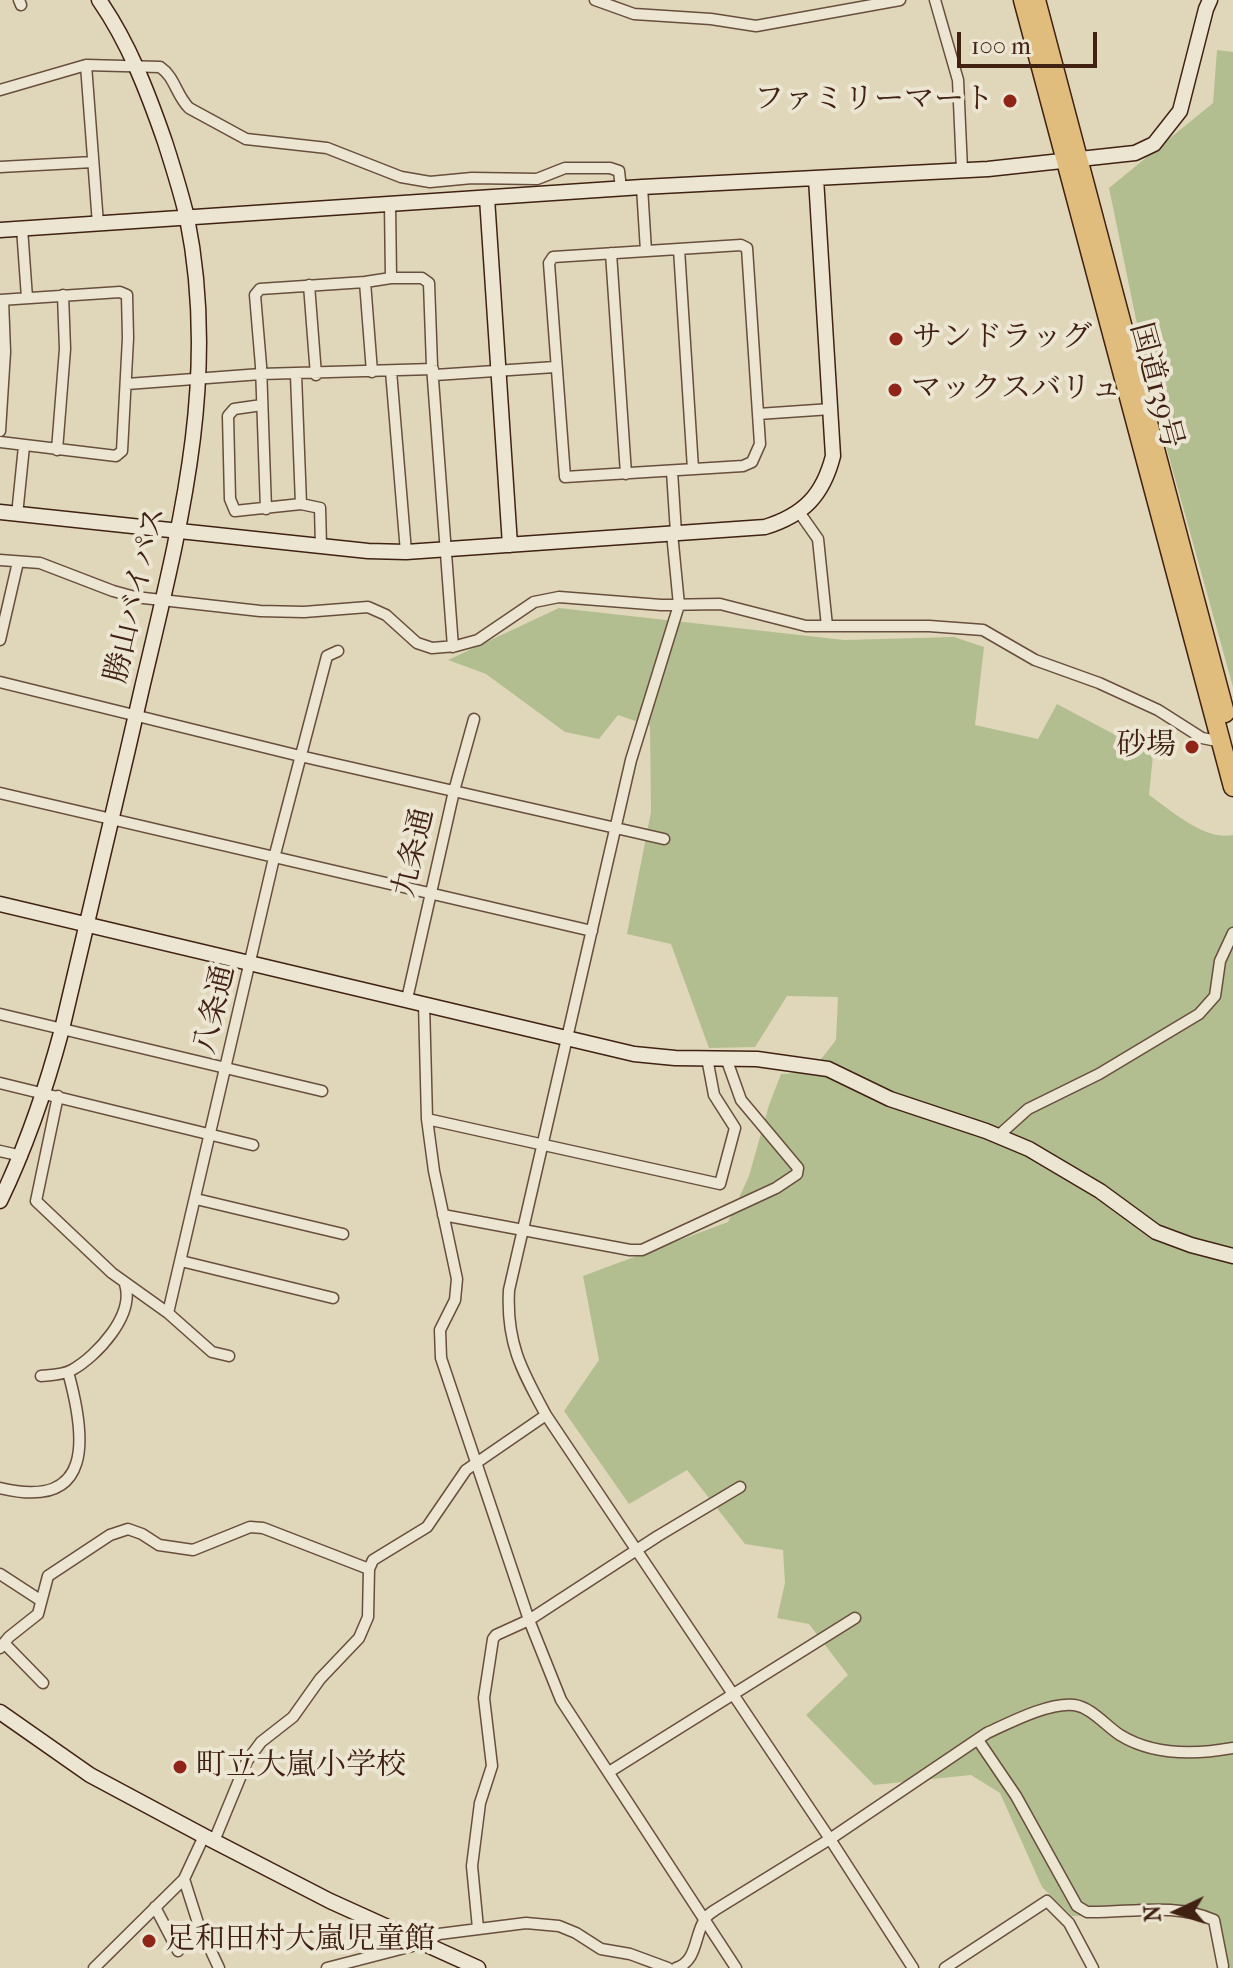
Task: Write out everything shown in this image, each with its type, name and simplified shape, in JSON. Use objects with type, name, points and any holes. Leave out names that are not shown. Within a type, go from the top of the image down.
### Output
[{"type":"highway","name":"国道139号","points":[[1023,0],[1072,160],[1229,747],[1233,787]]},
{"type":"highway","name":"国道139号","points":[[1036,0],[1072,160]]},
{"type":"street","name":"勝山バイパス","points":[[0,1201],[51,1095],[62,1029],[179,533],[196,428],[199,319],[187,217],[163,137],[136,66],[113,20],[99,0]]},
{"type":"street","points":[[595,0],[634,14],[756,26],[900,0]]},
{"type":"street","points":[[935,0],[958,80],[962,170]]},
{"type":"street","points":[[0,230],[642,187],[962,170],[1135,153],[1154,144],[1180,111],[1210,0]]},
{"type":"street","points":[[86,65],[98,224]]},
{"type":"street","points":[[0,90],[86,65],[160,67],[170,74],[181,100],[189,108],[246,139],[327,148],[401,177],[430,182],[472,178],[537,179],[565,168],[610,168],[619,171],[621,189]]},
{"type":"street","points":[[0,167],[93,162]]},
{"type":"street","points":[[0,512],[179,533],[406,552],[765,527],[782,522],[799,512],[817,495],[827,479],[833,456],[816,178]]},
{"type":"street","points":[[642,187],[646,251]]},
{"type":"street","points":[[487,198],[510,545]]},
{"type":"street","points":[[390,204],[391,278]]},
{"type":"street","points":[[22,228],[27,298]]},
{"type":"street","points":[[741,245],[747,248],[760,444],[752,462],[743,466],[565,477],[549,263],[553,257],[646,251],[741,245]]},
{"type":"street","points":[[679,249],[693,469]]},
{"type":"street","points":[[611,253],[626,474]]},
{"type":"street","points":[[266,509],[255,295],[260,289],[422,278],[429,283],[453,647]]},
{"type":"street","points":[[365,282],[372,372]]},
{"type":"street","points":[[309,285],[316,375]]},
{"type":"street","points":[[0,431],[3,353],[1,300],[120,292],[127,295],[127,384],[122,451],[116,456],[0,442]]},
{"type":"street","points":[[57,450],[65,349],[63,295]]},
{"type":"street","points":[[127,384],[261,374],[498,371],[555,367]]},
{"type":"street","points":[[391,371],[406,552]]},
{"type":"street","points":[[296,375],[301,504]]},
{"type":"street","points":[[262,405],[234,409],[228,416],[230,499],[235,511],[301,504],[320,508],[321,546]]},
{"type":"street","points":[[758,414],[831,409]]},
{"type":"street","points":[[17,515],[24,446]]},
{"type":"street","points":[[672,471],[679,605],[631,760],[521,1229],[509,1290],[511,1339],[520,1367],[546,1415],[913,1968]]},
{"type":"street","points":[[799,512],[818,539],[827,626]]},
{"type":"street","points":[[0,560],[40,563],[113,591],[163,599],[260,611],[304,612],[368,607],[386,615],[417,643],[432,648],[453,647],[478,640],[534,602],[559,597],[679,605],[720,604],[806,626],[929,626],[983,630],[1035,660],[1099,683],[1158,710],[1202,738],[1229,747]]},
{"type":"street","points":[[0,640],[18,562]]},
{"type":"street","name":"八条通","points":[[168,1313],[300,756],[327,656],[338,651]]},
{"type":"street","points":[[0,682],[300,756],[664,839]]},
{"type":"street","name":"九条通","points":[[407,999],[454,791],[474,719]]},
{"type":"street","points":[[0,793],[592,931]]},
{"type":"street","points":[[0,904],[634,1054],[805,1063],[828,1069],[890,1099],[1029,1149],[1100,1191],[1156,1232],[1233,1256]]},
{"type":"street","points":[[998,1136],[1028,1109],[1099,1074],[1199,1014],[1215,996],[1220,961],[1233,933]]},
{"type":"street","points":[[424,1003],[427,1119],[434,1171],[457,1279],[455,1300],[440,1330],[441,1358],[529,1620],[561,1700],[736,1968]]},
{"type":"street","points":[[0,1014],[322,1091]]},
{"type":"street","points":[[427,1119],[720,1184],[735,1128],[714,1095],[707,1058]]},
{"type":"street","points":[[443,1215],[642,1250],[776,1188],[797,1174],[795,1163],[741,1100],[726,1058]]},
{"type":"street","points":[[0,1083],[253,1145]]},
{"type":"street","points":[[51,1095],[36,1201],[125,1284],[157,1302],[212,1352],[229,1356]]},
{"type":"street","points":[[0,1151],[22,1156]]},
{"type":"street","points":[[196,1199],[343,1234]]},
{"type":"street","points":[[181,1261],[333,1298]]},
{"type":"street","points":[[41,1376],[68,1372],[93,1356],[119,1322],[127,1290],[125,1284]]},
{"type":"street","points":[[0,1488],[21,1493],[41,1493],[63,1485],[75,1468],[81,1445],[80,1415],[68,1372]]},
{"type":"street","points":[[94,1968],[184,1879],[209,1839],[247,1761],[261,1742],[293,1717],[320,1679],[359,1638],[368,1617],[369,1569],[373,1560],[434,1520],[466,1470],[546,1415]]},
{"type":"street","points":[[478,1928],[472,1866],[480,1803],[492,1766],[484,1698],[493,1639],[529,1620],[740,1487]]},
{"type":"street","points":[[43,1683],[2,1645],[38,1614],[48,1576],[110,1535],[128,1529],[159,1545],[193,1550],[250,1527],[263,1528],[369,1569]]},
{"type":"street","points":[[0,1574],[40,1600]]},
{"type":"street","points":[[609,1772],[855,1618]]},
{"type":"street","points":[[676,1968],[682,1966],[694,1950],[705,1919],[978,1740],[1011,1722],[1056,1706],[1076,1705],[1120,1735],[1147,1748],[1177,1753],[1208,1753],[1233,1748]]},
{"type":"street","points":[[0,1712],[90,1775],[209,1839],[330,1901],[478,1968]]},
{"type":"street","points":[[978,1740],[1016,1796],[1077,1906],[1087,1912],[1161,1909],[1199,1914],[1214,1920],[1225,1967]]},
{"type":"street","points":[[184,1879],[198,1923],[219,1968]]},
{"type":"street","points":[[945,1968],[1047,1901],[1069,1923],[1093,1968]]},
{"type":"street","points":[[155,1907],[178,1951]]},
{"type":"street","points":[[327,1968],[420,1944],[439,1934],[526,1923],[559,1926],[601,1949],[630,1954],[668,1968]]},
{"type":"green space","points":[[1217,50],[1233,52],[1233,687],[1151,392],[1109,188],[1213,103]]},
{"type":"green space","points":[[559,608],[844,640],[954,637],[984,647],[975,725],[1038,739],[1057,704],[1153,755],[1149,795],[1200,829],[1222,836],[1233,835],[1233,1968],[1226,1968],[1215,1915],[1072,1916],[1042,1887],[1000,1793],[971,1775],[874,1785],[806,1715],[848,1675],[809,1624],[777,1618],[785,1583],[783,1550],[745,1544],[687,1470],[629,1504],[564,1411],[599,1360],[583,1276],[728,1222],[749,1176],[781,1074],[811,1072],[836,1040],[838,997],[787,996],[755,1047],[709,1048],[671,944],[627,934],[651,812],[650,726],[618,715],[599,739],[565,732],[486,674],[448,660]]},
{"type":"place","name":"ファミリーマート","points":[[1010,101]]},
{"type":"place","name":"サンドラッグ","points":[[896,339]]},
{"type":"place","name":"マックスバリュ","points":[[895,390]]},
{"type":"place","name":"砂場","points":[[1192,747]]},
{"type":"place","name":"町立大嵐小学校","points":[[180,1767]]},
{"type":"place","name":"足和田村大嵐児童館","points":[[149,1941]]}]
